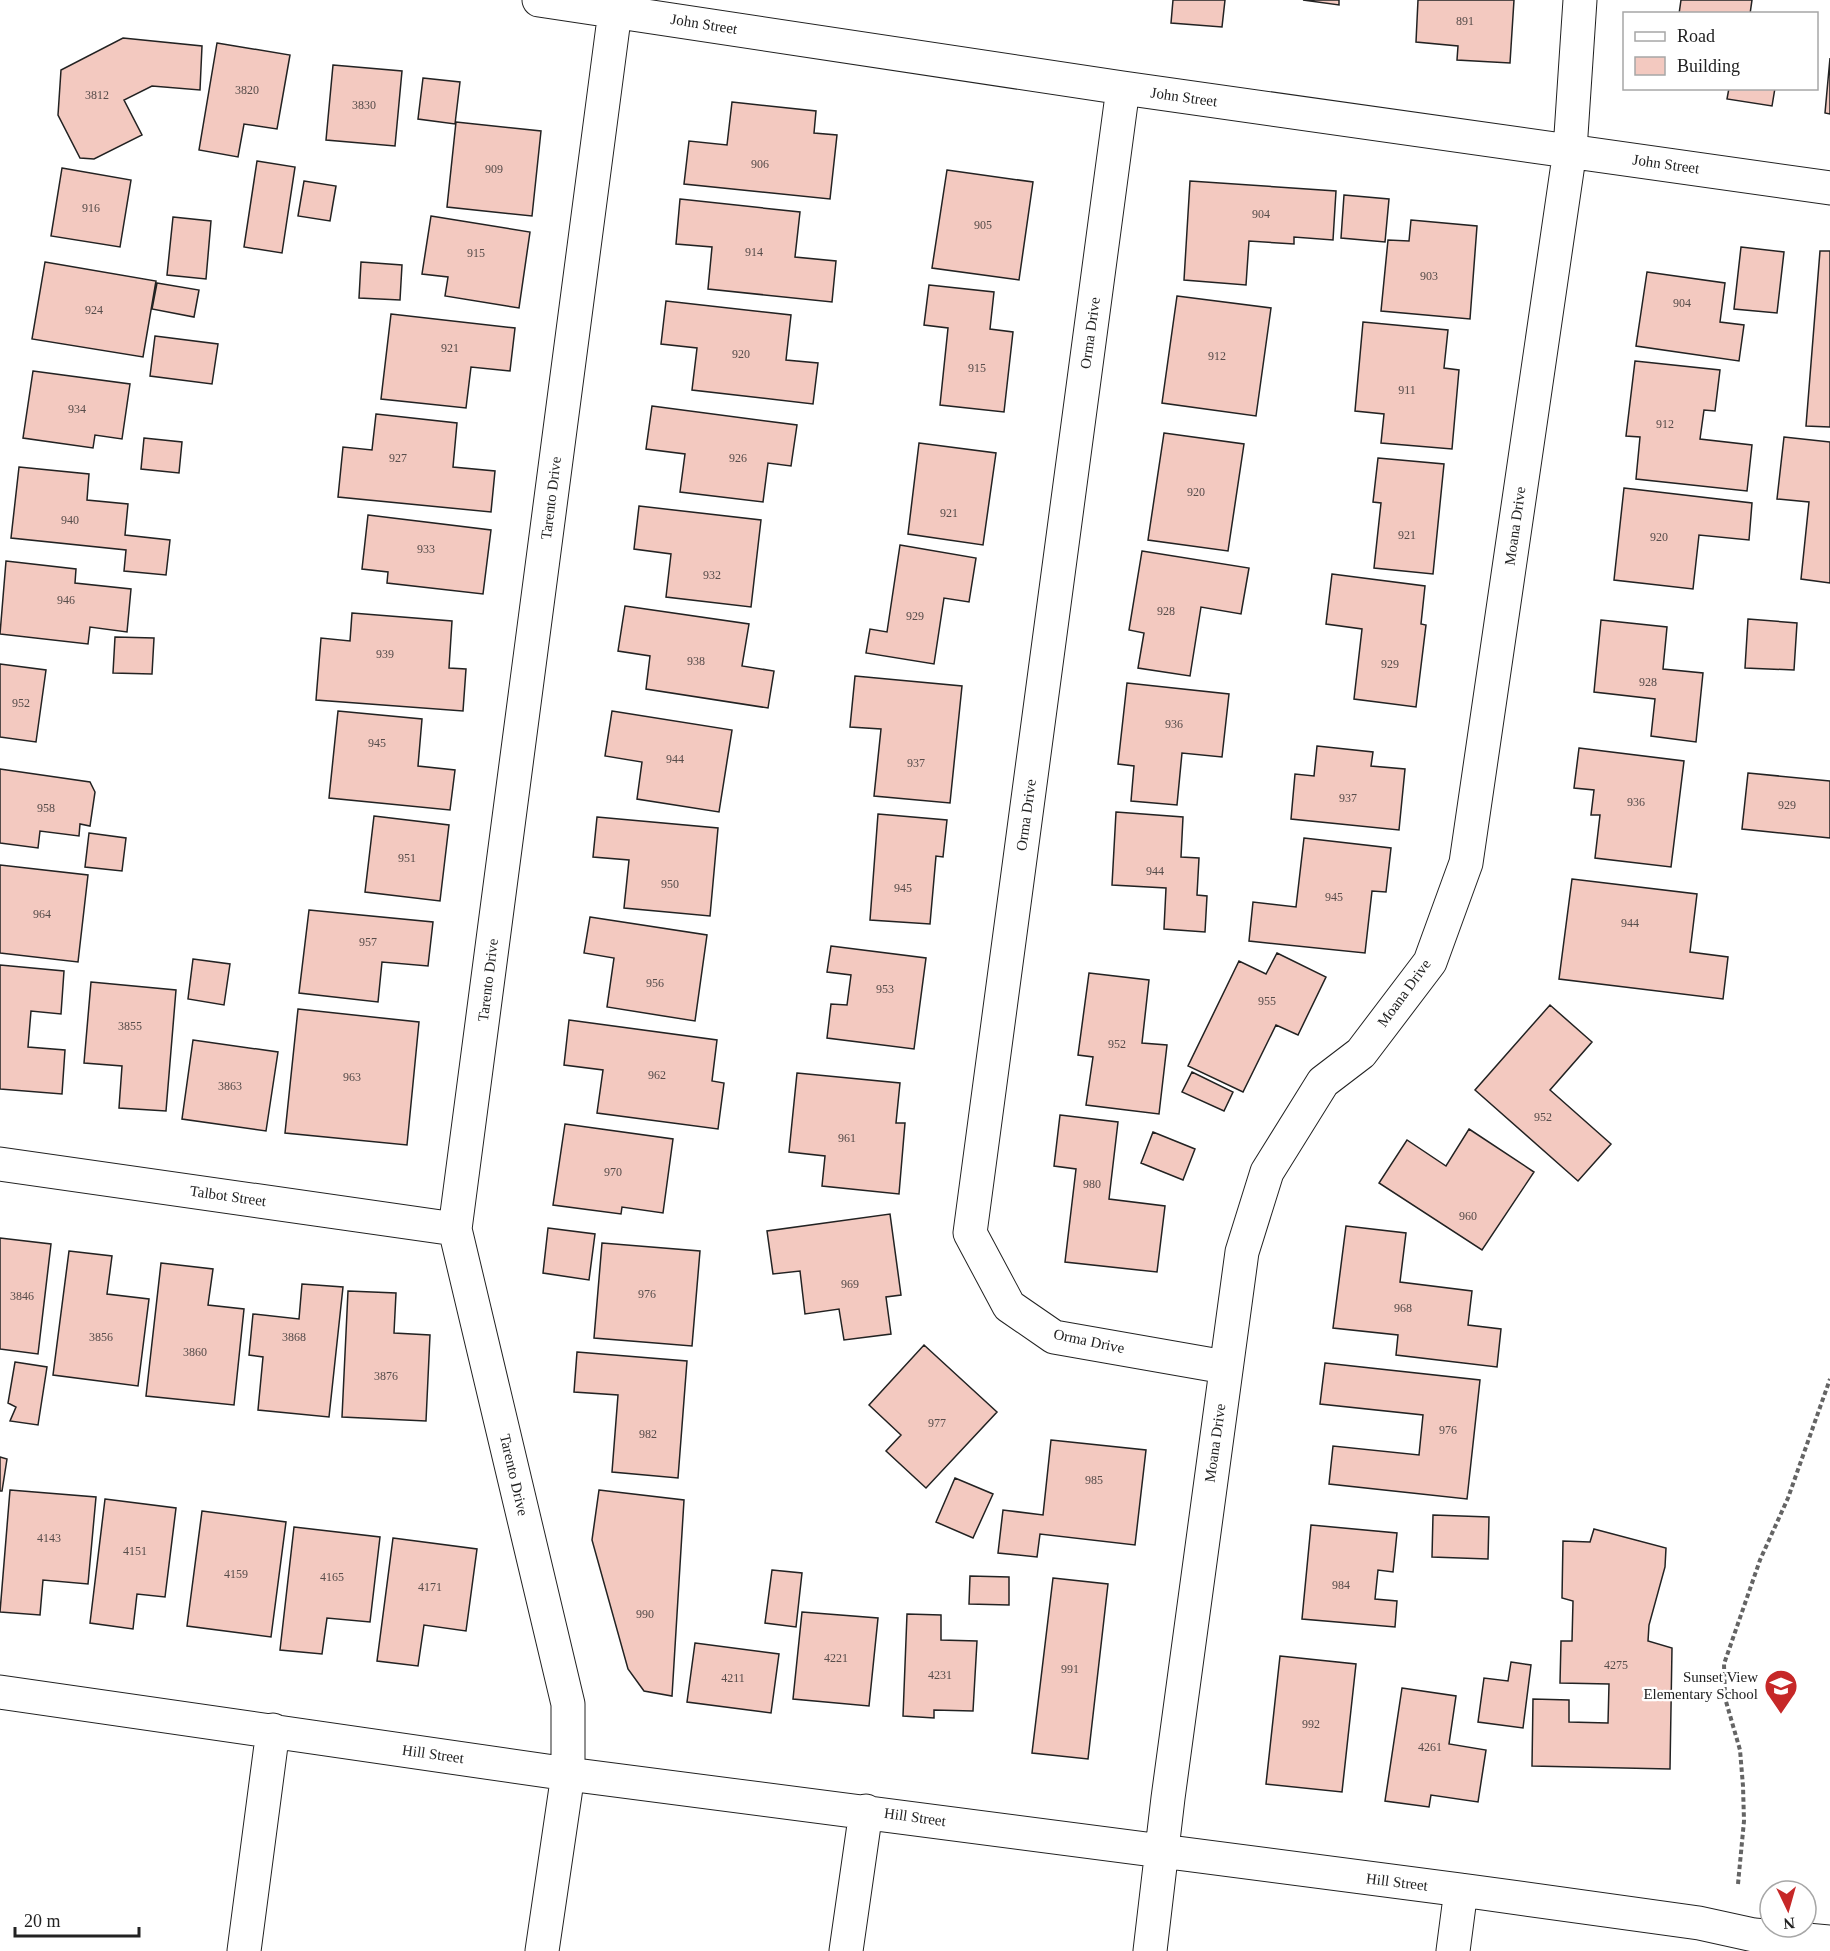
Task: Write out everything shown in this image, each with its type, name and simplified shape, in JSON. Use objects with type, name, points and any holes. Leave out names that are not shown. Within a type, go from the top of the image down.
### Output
[{"type":"street","name":"John Street","points":[[539,0],[614,5],[1122,88],[1830,188]]},
{"type":"street","name":"Moana Drive","points":[[1150,1951],[1161,1851],[1242,1252],[1267,1172],[1323,1082],[1361,1053],[1430,962],[1466,863],[1570,150],[1580,0]]},
{"type":"street","name":"Tarento Drive","points":[[542,1951],[568,1774],[568,1704],[455,1229],[614,5]]},
{"type":"street","name":"Orma Drive","points":[[1122,88],[970,1233],[1009,1306],[1054,1337],[1225,1367]]},
{"type":"street","name":"Talbot Street","points":[[0,1164],[455,1229]]},
{"type":"street","name":"Hill Street","points":[[0,1692],[568,1774],[866,1811],[1700,1923],[1754,1943],[1830,1941]]},
{"type":"street","points":[[244,1951],[273,1730]]},
{"type":"street","points":[[846,1951],[866,1811]]},
{"type":"street","points":[[1453,1951],[1461,1890]]},
{"type":"path","points":[[1738,1884],[1744,1821],[1743,1786],[1740,1750],[1725,1698],[1725,1664],[1760,1560],[1788,1498],[1830,1379]]},
{"type":"building","points":[[1173,0],[1225,0],[1222,27],[1171,23]]},
{"type":"building","points":[[1303,0],[1339,0],[1339,5]]},
{"type":"building","points":[[1418,0],[1514,0],[1510,63],[1457,60],[1458,46],[1416,42]]},
{"type":"building","points":[[1681,0],[1752,0],[1750,12],[1679,12]]},
{"type":"building","points":[[123,38],[202,46],[200,90],[152,86],[124,100],[142,135],[94,159],[80,158],[58,115],[61,70]]},
{"type":"building","points":[[217,43],[290,55],[277,129],[244,124],[238,157],[199,150]]},
{"type":"building","points":[[1830,58],[1830,114],[1825,113]]},
{"type":"building","points":[[333,65],[402,71],[395,146],[326,140]]},
{"type":"building","points":[[423,78],[460,82],[455,124],[418,119]]},
{"type":"building","points":[[1729,90],[1775,90],[1772,106],[1727,99]]},
{"type":"building","points":[[732,102],[816,111],[814,133],[837,135],[830,199],[684,184],[689,141],[727,145]]},
{"type":"building","points":[[456,122],[541,131],[532,216],[447,207]]},
{"type":"building","points":[[257,161],[295,167],[282,253],[244,247]]},
{"type":"building","points":[[62,168],[131,180],[120,247],[51,236]]},
{"type":"building","points":[[947,170],[1033,182],[1019,280],[932,268]]},
{"type":"building","points":[[304,181],[336,186],[330,221],[298,216]]},
{"type":"building","points":[[1190,181],[1336,191],[1333,240],[1294,237],[1294,244],[1249,241],[1246,285],[1184,280]]},
{"type":"building","points":[[1344,195],[1389,199],[1385,242],[1341,238]]},
{"type":"building","points":[[680,199],[800,212],[795,257],[836,261],[832,302],[708,289],[712,247],[676,244]]},
{"type":"building","points":[[431,216],[530,232],[519,308],[445,296],[448,277],[422,274]]},
{"type":"building","points":[[173,217],[211,221],[206,279],[167,275]]},
{"type":"building","points":[[1411,220],[1477,226],[1470,319],[1381,311],[1388,240],[1409,241]]},
{"type":"building","points":[[1741,247],[1784,252],[1777,313],[1734,309]]},
{"type":"building","points":[[1820,251],[1830,251],[1830,427],[1806,426]]},
{"type":"building","points":[[45,262],[156,281],[143,357],[32,339]]},
{"type":"building","points":[[361,262],[402,265],[400,300],[359,298]]},
{"type":"building","points":[[1647,272],[1725,283],[1720,322],[1744,325],[1739,361],[1636,346]]},
{"type":"building","points":[[157,283],[199,290],[194,317],[152,309]]},
{"type":"building","points":[[929,285],[994,292],[990,329],[1013,332],[1004,412],[940,405],[948,328],[924,325]]},
{"type":"building","points":[[1177,296],[1271,308],[1256,416],[1162,403]]},
{"type":"building","points":[[666,301],[791,315],[786,360],[818,363],[813,404],[692,390],[697,348],[661,344]]},
{"type":"building","points":[[391,314],[515,328],[510,371],[471,367],[466,408],[381,399]]},
{"type":"building","points":[[1363,322],[1448,330],[1444,368],[1459,370],[1452,449],[1381,443],[1384,414],[1355,411]]},
{"type":"building","points":[[155,336],[218,344],[212,384],[150,376]]},
{"type":"building","points":[[1635,361],[1720,370],[1715,411],[1704,410],[1700,439],[1752,445],[1747,491],[1636,479],[1640,437],[1626,436]]},
{"type":"building","points":[[33,371],[130,384],[122,439],[95,435],[93,448],[23,438]]},
{"type":"building","points":[[652,406],[797,425],[791,466],[768,463],[763,502],[680,492],[685,454],[646,449]]},
{"type":"building","points":[[376,414],[457,423],[453,467],[495,471],[491,512],[338,497],[343,447],[372,450]]},
{"type":"building","points":[[1164,433],[1244,444],[1228,551],[1148,540]]},
{"type":"building","points":[[1784,437],[1830,442],[1830,583],[1801,579],[1809,502],[1777,499]]},
{"type":"building","points":[[144,438],[182,442],[179,473],[141,469]]},
{"type":"building","points":[[919,443],[996,453],[983,545],[908,534]]},
{"type":"building","points":[[1378,458],[1444,464],[1433,574],[1374,568],[1381,503],[1373,502]]},
{"type":"building","points":[[19,467],[89,474],[87,500],[128,504],[125,535],[170,540],[166,575],[124,571],[126,550],[11,538]]},
{"type":"building","points":[[1624,488],[1752,503],[1749,540],[1699,535],[1693,589],[1614,580]]},
{"type":"building","points":[[639,506],[761,520],[751,607],[666,597],[671,554],[634,549]]},
{"type":"building","points":[[368,515],[491,530],[483,594],[387,583],[388,572],[362,569]]},
{"type":"building","points":[[900,545],[976,558],[969,602],[944,598],[934,664],[866,653],[870,629],[887,632]]},
{"type":"building","points":[[1142,551],[1249,568],[1241,614],[1201,607],[1190,676],[1138,668],[1144,633],[1129,630]]},
{"type":"building","points":[[6,561],[76,569],[75,583],[131,589],[127,632],[90,627],[88,644],[0,634]]},
{"type":"building","points":[[1332,574],[1425,586],[1421,624],[1426,625],[1416,707],[1354,699],[1362,629],[1326,624]]},
{"type":"building","points":[[625,606],[749,624],[742,666],[774,671],[768,708],[646,689],[650,656],[618,651]]},
{"type":"building","points":[[352,613],[452,621],[449,668],[466,669],[463,711],[316,700],[321,638],[350,641]]},
{"type":"building","points":[[1748,619],[1797,623],[1794,670],[1745,668]]},
{"type":"building","points":[[1601,620],[1667,627],[1663,669],[1703,673],[1696,742],[1651,736],[1655,699],[1594,692]]},
{"type":"building","points":[[115,637],[154,638],[152,674],[113,673]]},
{"type":"building","points":[[0,664],[46,670],[36,742],[0,737]]},
{"type":"building","points":[[855,676],[962,686],[950,803],[874,796],[881,729],[850,727]]},
{"type":"building","points":[[1127,683],[1229,694],[1222,757],[1182,753],[1177,805],[1131,801],[1134,766],[1118,764]]},
{"type":"building","points":[[338,711],[422,719],[418,766],[455,770],[450,810],[329,798]]},
{"type":"building","points":[[612,711],[732,730],[719,812],[637,799],[642,762],[605,756]]},
{"type":"building","points":[[1317,746],[1373,752],[1371,766],[1405,769],[1399,830],[1291,819],[1295,774],[1314,776]]},
{"type":"building","points":[[1579,748],[1684,761],[1671,867],[1595,858],[1600,815],[1591,815],[1594,790],[1574,788]]},
{"type":"building","points":[[0,769],[90,782],[95,792],[90,826],[80,824],[79,836],[40,831],[38,848],[0,843]]},
{"type":"building","points":[[1748,773],[1830,781],[1830,838],[1742,829]]},
{"type":"building","points":[[1116,812],[1183,817],[1181,857],[1199,858],[1197,895],[1207,896],[1205,932],[1164,929],[1166,888],[1112,885]]},
{"type":"building","points":[[878,814],[947,820],[943,857],[936,856],[930,924],[870,920]]},
{"type":"building","points":[[374,816],[449,825],[440,901],[365,892]]},
{"type":"building","points":[[597,817],[718,828],[710,916],[624,908],[629,860],[593,857]]},
{"type":"building","points":[[89,833],[126,838],[122,871],[85,867]]},
{"type":"building","points":[[1304,838],[1391,848],[1386,892],[1372,891],[1365,953],[1249,941],[1253,902],[1296,907]]},
{"type":"building","points":[[0,865],[88,875],[78,962],[0,953]]},
{"type":"building","points":[[1572,879],[1697,894],[1690,952],[1728,957],[1723,999],[1559,979]]},
{"type":"building","points":[[309,910],[433,922],[428,966],[382,962],[378,1002],[299,993]]},
{"type":"building","points":[[590,917],[707,935],[695,1021],[607,1007],[614,958],[584,953]]},
{"type":"building","points":[[831,946],[926,958],[914,1049],[827,1038],[831,1004],[847,1005],[851,975],[827,972]]},
{"type":"building","points":[[1277,953],[1326,977],[1298,1035],[1276,1025],[1243,1092],[1188,1066],[1239,961],[1266,974]]},
{"type":"building","points":[[193,959],[230,964],[224,1005],[188,999]]},
{"type":"building","points":[[0,965],[64,971],[61,1014],[31,1011],[28,1047],[65,1050],[62,1094],[0,1089]]},
{"type":"building","points":[[1089,973],[1149,980],[1142,1043],[1167,1045],[1159,1114],[1086,1105],[1093,1057],[1078,1055]]},
{"type":"building","points":[[91,982],[176,990],[166,1111],[119,1108],[122,1066],[84,1063]]},
{"type":"building","points":[[1550,1005],[1592,1042],[1550,1090],[1611,1144],[1578,1181],[1475,1090]]},
{"type":"building","points":[[298,1009],[419,1022],[407,1145],[285,1133]]},
{"type":"building","points":[[569,1020],[717,1040],[712,1081],[724,1083],[718,1129],[597,1113],[603,1070],[564,1065]]},
{"type":"building","points":[[193,1040],[278,1052],[266,1131],[182,1119]]},
{"type":"building","points":[[1192,1072],[1233,1092],[1224,1111],[1182,1092]]},
{"type":"building","points":[[797,1073],[900,1083],[896,1123],[905,1123],[899,1194],[822,1186],[825,1156],[789,1152]]},
{"type":"building","points":[[1060,1115],[1118,1122],[1109,1199],[1165,1206],[1157,1272],[1065,1262],[1076,1169],[1054,1166]]},
{"type":"building","points":[[565,1124],[673,1139],[663,1213],[622,1207],[621,1214],[553,1205]]},
{"type":"building","points":[[1469,1129],[1534,1172],[1482,1250],[1379,1183],[1407,1140],[1446,1166]]},
{"type":"building","points":[[1153,1132],[1195,1149],[1183,1180],[1141,1163]]},
{"type":"building","points":[[890,1214],[901,1295],[886,1297],[891,1334],[844,1340],[839,1309],[805,1314],[800,1271],[773,1274],[767,1231]]},
{"type":"building","points":[[1346,1226],[1406,1233],[1400,1282],[1472,1291],[1468,1325],[1501,1329],[1497,1367],[1396,1355],[1398,1335],[1333,1328]]},
{"type":"building","points":[[548,1228],[595,1234],[589,1280],[543,1273]]},
{"type":"building","points":[[0,1238],[51,1244],[38,1354],[0,1349]]},
{"type":"building","points":[[602,1243],[700,1251],[692,1346],[594,1338]]},
{"type":"building","points":[[69,1251],[112,1256],[107,1294],[149,1299],[138,1386],[53,1375]]},
{"type":"building","points":[[161,1263],[213,1269],[208,1305],[244,1309],[234,1405],[146,1396]]},
{"type":"building","points":[[302,1284],[343,1287],[329,1417],[258,1410],[263,1357],[249,1355],[253,1314],[299,1319]]},
{"type":"building","points":[[348,1291],[396,1293],[394,1333],[430,1335],[426,1421],[342,1417]]},
{"type":"building","points":[[924,1345],[997,1412],[926,1488],[886,1451],[901,1435],[869,1405]]},
{"type":"building","points":[[577,1352],[687,1361],[678,1478],[612,1472],[618,1395],[574,1392]]},
{"type":"building","points":[[15,1362],[47,1367],[38,1425],[10,1421],[16,1407],[8,1403]]},
{"type":"building","points":[[1325,1363],[1480,1380],[1467,1499],[1329,1484],[1333,1446],[1419,1455],[1423,1415],[1320,1404]]},
{"type":"building","points":[[1051,1440],[1146,1450],[1135,1545],[1040,1534],[1037,1557],[998,1553],[1003,1510],[1043,1515]]},
{"type":"building","points":[[0,1457],[7,1459],[2,1491],[0,1491]]},
{"type":"building","points":[[955,1478],[993,1494],[973,1538],[936,1522]]},
{"type":"building","points":[[10,1490],[96,1497],[88,1584],[43,1580],[40,1615],[0,1612]]},
{"type":"building","points":[[599,1490],[684,1500],[672,1696],[644,1691],[628,1669],[592,1540]]},
{"type":"building","points":[[105,1499],[176,1508],[165,1597],[137,1594],[133,1629],[90,1623]]},
{"type":"building","points":[[202,1511],[286,1522],[271,1637],[187,1626]]},
{"type":"building","points":[[1433,1515],[1489,1517],[1488,1559],[1432,1557]]},
{"type":"building","points":[[1311,1525],[1397,1533],[1393,1572],[1378,1570],[1375,1599],[1397,1601],[1395,1627],[1302,1619]]},
{"type":"building","points":[[294,1527],[380,1537],[370,1622],[327,1618],[322,1654],[280,1650]]},
{"type":"building","points":[[1594,1529],[1666,1548],[1665,1567],[1649,1625],[1648,1641],[1672,1648],[1670,1769],[1532,1766],[1533,1699],[1569,1700],[1569,1722],[1608,1723],[1609,1684],[1560,1683],[1561,1641],[1572,1641],[1573,1601],[1562,1598],[1563,1541],[1590,1542]]},
{"type":"building","points":[[393,1538],[477,1549],[466,1631],[424,1625],[418,1666],[377,1661]]},
{"type":"building","points":[[772,1570],[802,1573],[796,1627],[765,1623]]},
{"type":"building","points":[[970,1576],[1009,1577],[1009,1605],[969,1604]]},
{"type":"building","points":[[1053,1578],[1108,1584],[1088,1759],[1032,1753]]},
{"type":"building","points":[[802,1612],[878,1618],[869,1706],[793,1699]]},
{"type":"building","points":[[907,1614],[941,1615],[941,1640],[977,1641],[973,1711],[934,1710],[934,1718],[903,1716]]},
{"type":"building","points":[[695,1643],[779,1654],[771,1713],[687,1702]]},
{"type":"building","points":[[1280,1656],[1356,1664],[1342,1792],[1266,1784]]},
{"type":"building","points":[[1511,1662],[1531,1665],[1523,1728],[1478,1722],[1484,1678],[1508,1681]]},
{"type":"building","points":[[1402,1688],[1456,1696],[1449,1744],[1486,1750],[1478,1802],[1431,1795],[1429,1807],[1385,1801]]},
{"type":"place","name":"Sunset View Elementary School","points":[[1781,1715]]}]
